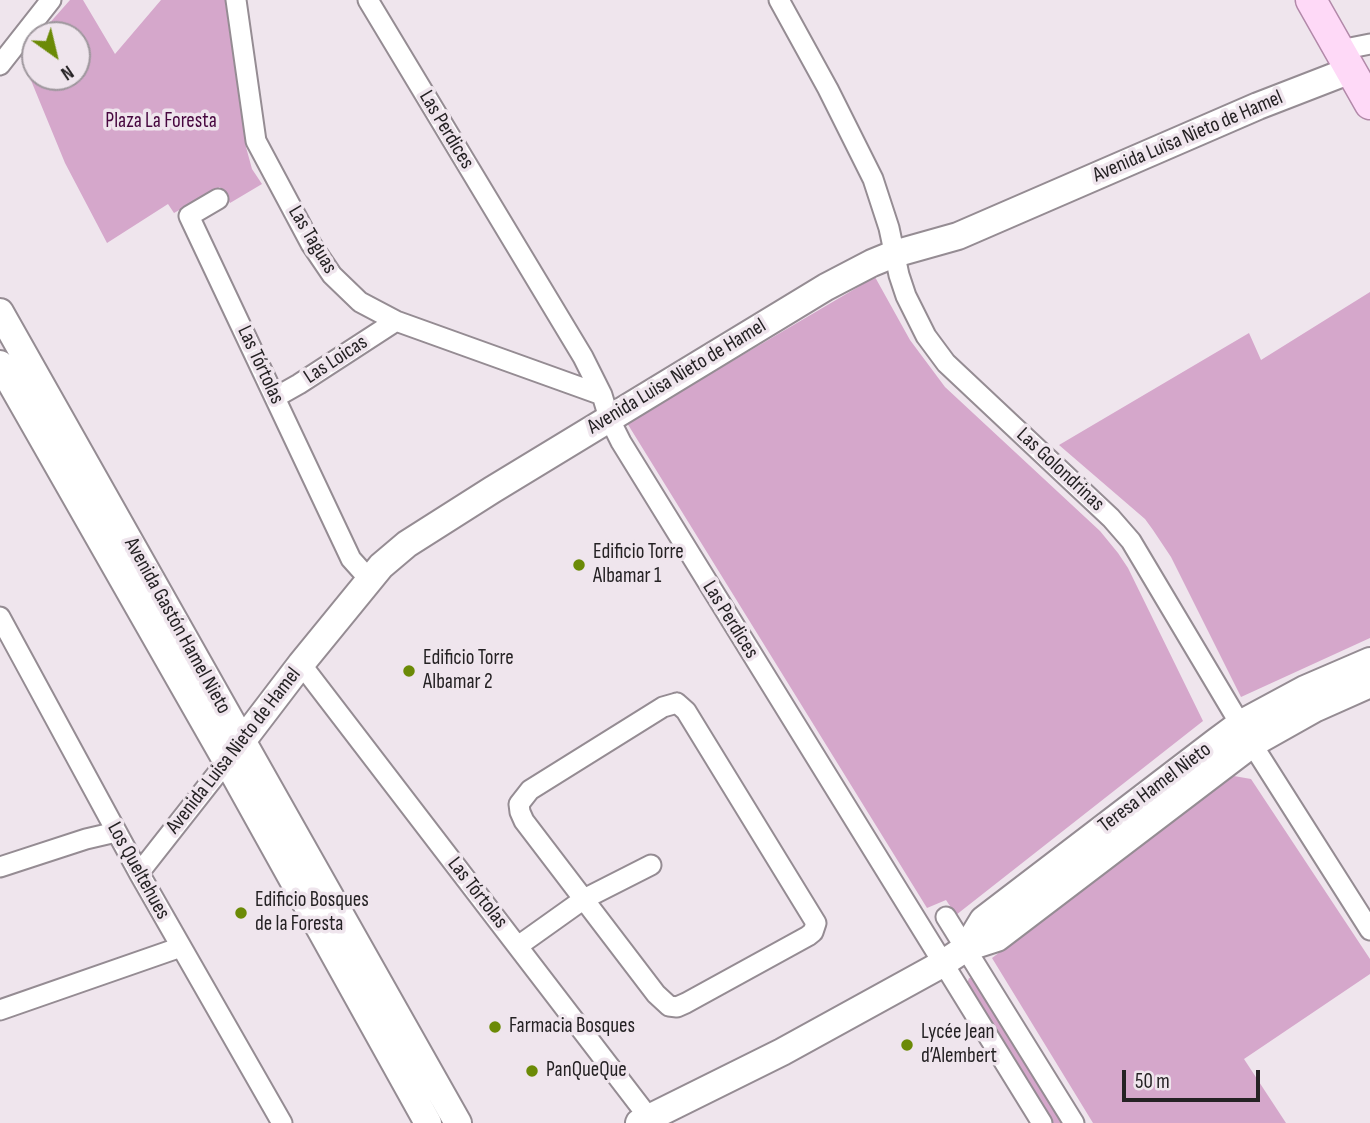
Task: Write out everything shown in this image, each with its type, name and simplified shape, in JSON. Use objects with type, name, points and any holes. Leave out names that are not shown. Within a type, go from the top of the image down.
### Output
[{"type":"main road","points":[[1311,0],[1370,104]]},
{"type":"main road","name":"Avenida Luisa Nieto de Hamel","points":[[235,751],[369,579],[394,554],[606,406],[826,287],[894,254],[958,236],[1258,106],[1345,60]]},
{"type":"main road","name":"Avenida Gastón Hamel Nieto","points":[[0,312],[235,751],[428,1123]]},
{"type":"main road","name":"Avenida Gastón Hamel Nieto","points":[[0,364],[458,1123]]},
{"type":"main road","name":"Teresa Hamel Nieto","points":[[648,1121],[782,1052],[942,964],[966,948],[997,938],[1305,689],[1370,661]]},
{"type":"main road","name":"Teresa Hamel Nieto","points":[[1246,734],[1370,684]]},
{"type":"street","points":[[0,65],[51,0]]},
{"type":"street","name":"Las Taguas","points":[[236,0],[256,141],[312,244],[332,275],[360,302],[396,321],[606,406]]},
{"type":"street","name":"Las Perdices","points":[[368,0],[566,328],[628,453],[1042,1123]]},
{"type":"street","name":"Las Golondrinas","points":[[779,0],[873,179],[882,203],[906,296],[936,350],[946,363],[1122,529],[1140,554],[1246,734],[1370,930]]},
{"type":"street","points":[[1345,60],[1370,44]]},
{"type":"street","name":"Las Tórtolas","points":[[218,199],[189,216],[351,559],[369,579]]},
{"type":"street","name":"Las Loicas","points":[[275,397],[396,321]]},
{"type":"street","name":"Los Queltehues","points":[[0,617],[9,651],[282,1123]]},
{"type":"street","name":"Las Tórtolas","points":[[301,664],[518,946],[648,1121]]},
{"type":"street","points":[[677,703],[686,711],[814,917],[816,927],[808,936],[686,1003],[668,1006],[584,899],[524,821],[519,804],[530,790],[663,707],[677,703]]},
{"type":"street","name":"Avenida Luisa Nieto de Hamel","points":[[139,873],[235,751]]},
{"type":"street","points":[[0,867],[116,832]]},
{"type":"street","points":[[518,946],[584,899],[651,865]]},
{"type":"street","points":[[946,917],[1074,1123]]},
{"type":"street","points":[[0,1010],[181,947]]},
{"type":"green space","name":"Plaza La Foresta","points":[[70,0],[83,0],[115,54],[161,0],[225,0],[246,147],[252,169],[262,184],[230,203],[220,187],[174,213],[168,204],[107,243],[65,163],[35,91],[91,91],[91,21],[51,21]]},
{"type":"green space","points":[[875,277],[910,340],[945,387],[1100,531],[1118,553],[1128,568],[1203,721],[956,915],[946,900],[927,908],[627,423]]},
{"type":"green space","points":[[1370,292],[1370,638],[1241,697],[1171,557],[1153,530],[1145,519],[1059,445],[1249,333],[1261,360]]},
{"type":"green space","points":[[1234,776],[1251,779],[1370,959],[1370,974],[1244,1059],[1286,1123],[1093,1123],[992,958]]},
{"type":"green space","points":[[969,978],[973,978],[1063,1123],[1052,1123],[967,984]]},
{"type":"place","name":"Edificio Torre Albamar 1","points":[[579,565]]},
{"type":"place","name":"Edificio Torre Albamar 2","points":[[409,671]]},
{"type":"place","name":"Edificio Bosques de la Foresta","points":[[241,913]]},
{"type":"place","name":"Farmacia Bosques","points":[[495,1027]]},
{"type":"place","name":"Lycée Jean d’Alembert","points":[[907,1045]]},
{"type":"place","name":"PanQueQue","points":[[532,1071]]}]
